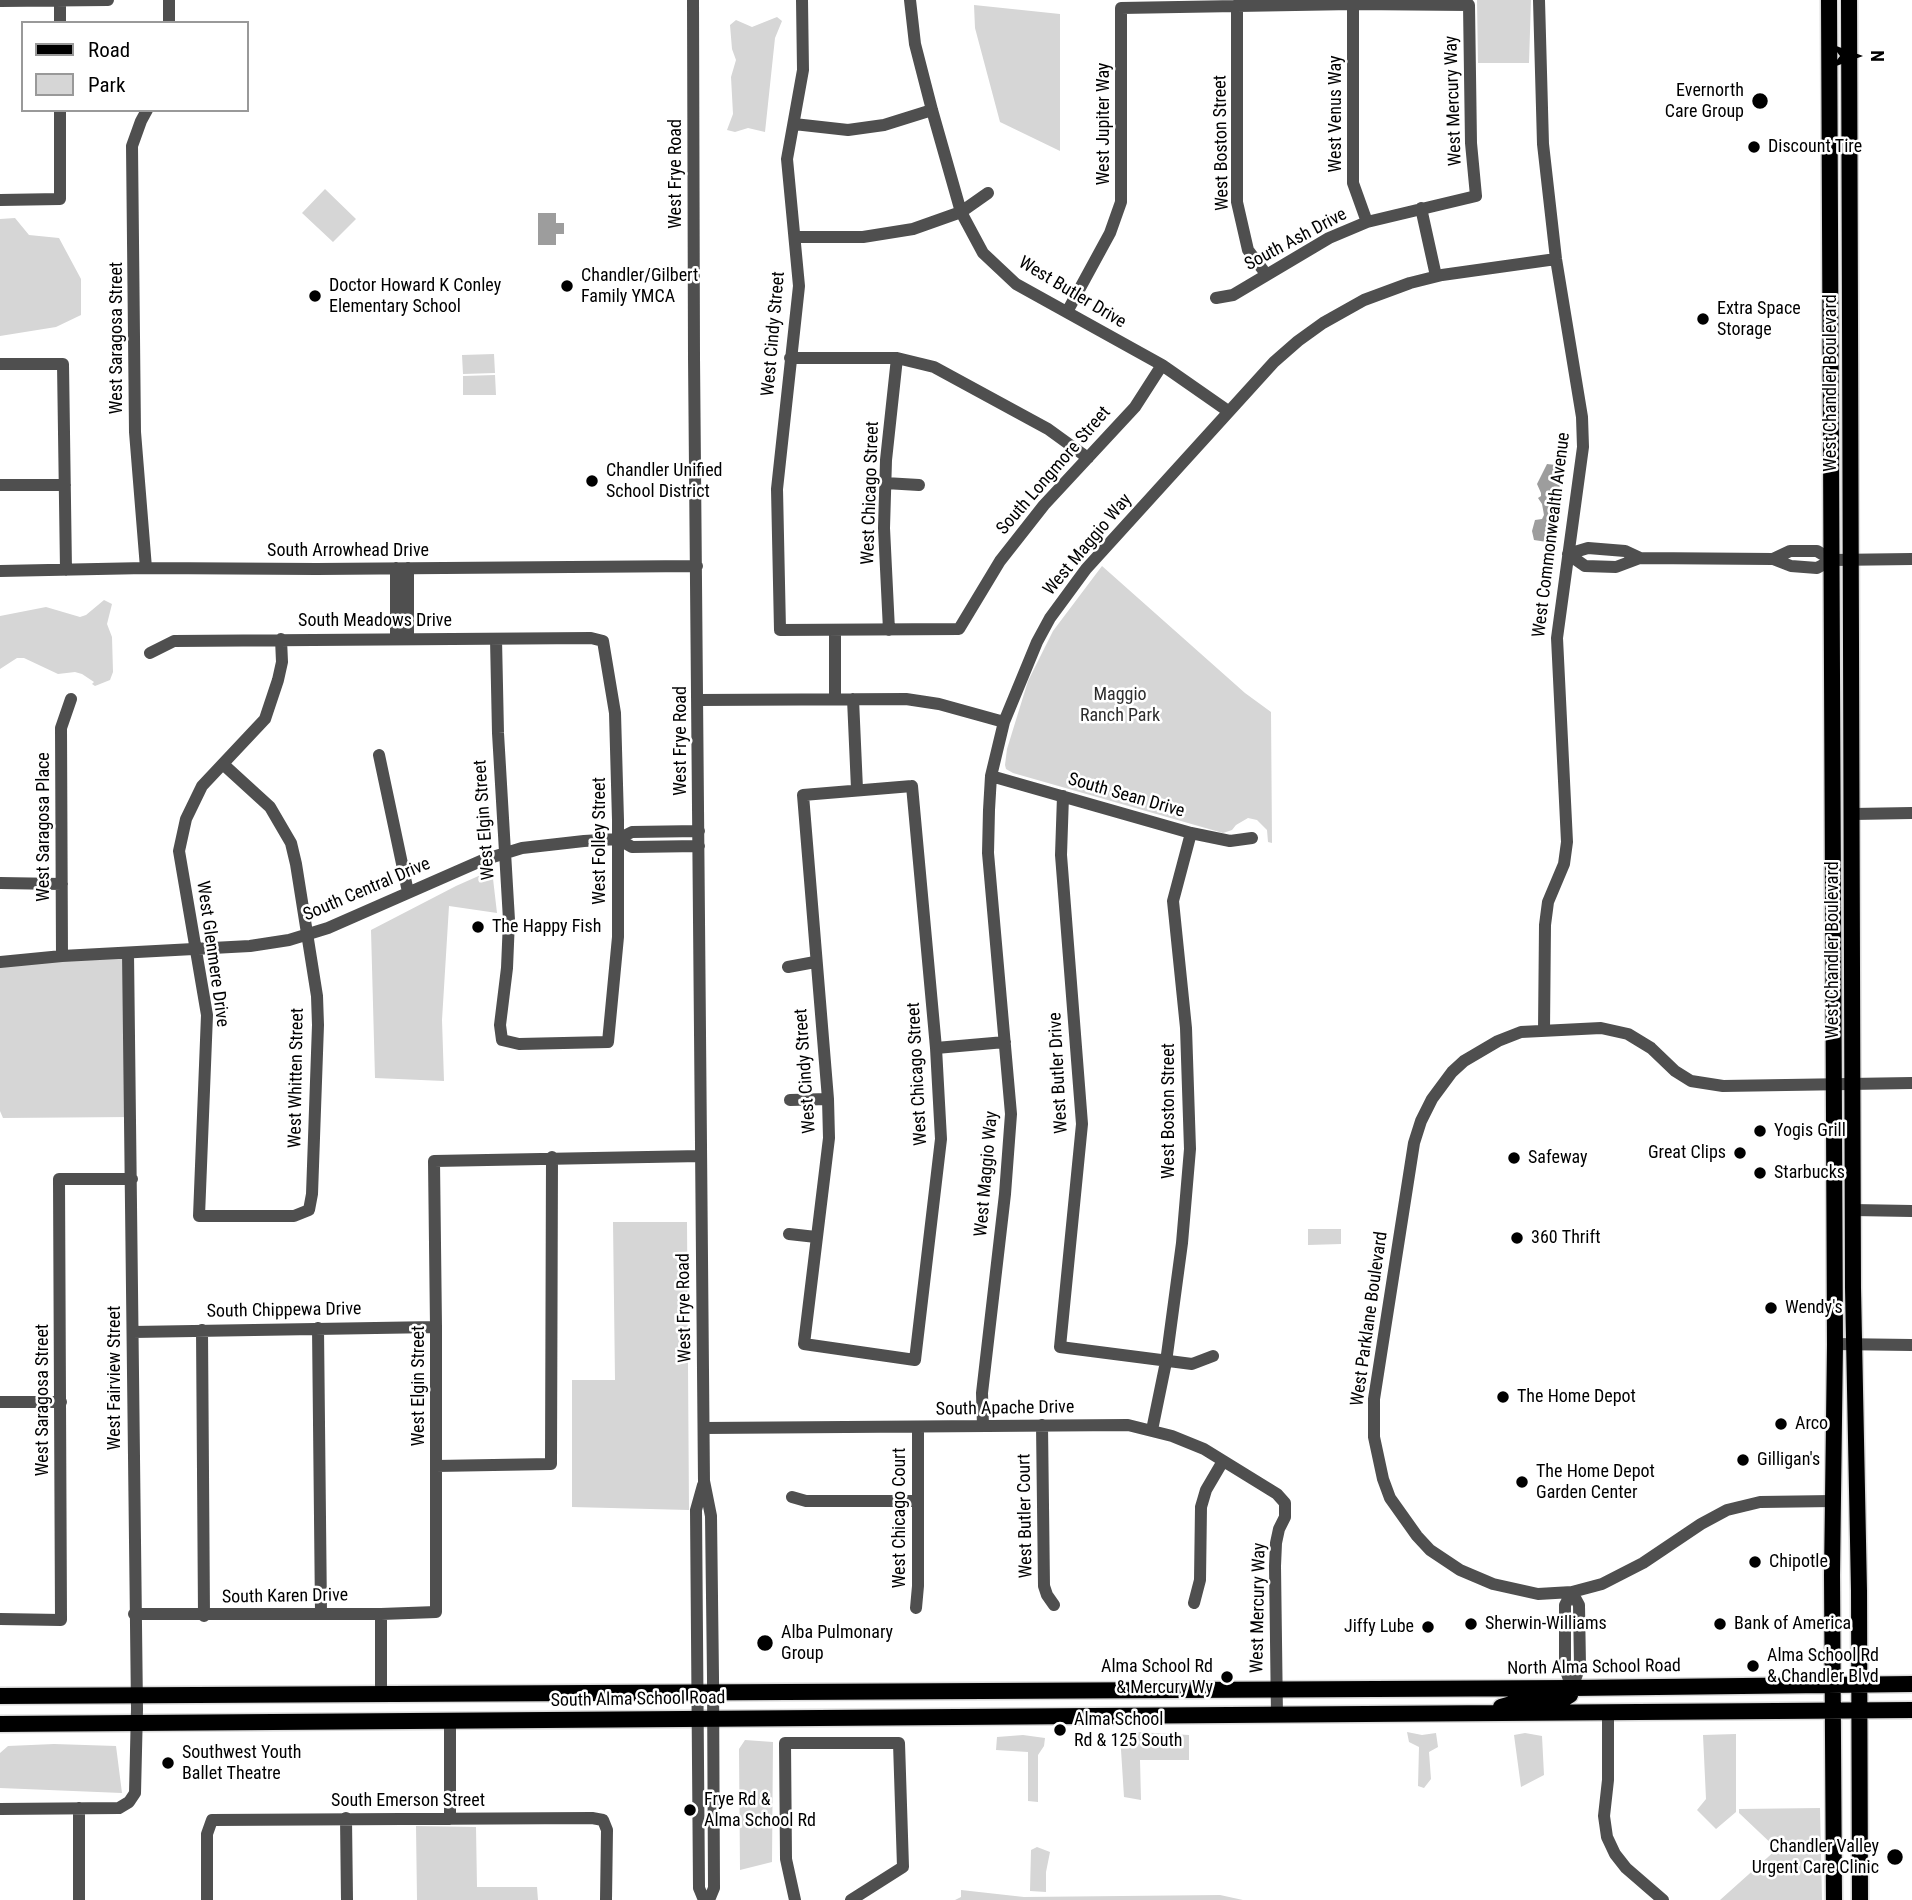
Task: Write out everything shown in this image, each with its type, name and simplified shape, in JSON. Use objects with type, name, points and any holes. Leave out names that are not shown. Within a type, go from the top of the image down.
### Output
[{"type":"main road","name":"West Chandler Boulevard","points":[[1829,0],[1841,560],[1853,814],[1835,1344],[1832,1684],[1834,1900]]},
{"type":"main road","name":"West Chandler Boulevard","points":[[1849,0],[1841,560],[1842,1084],[1853,1210],[1860,1900]]},
{"type":"main road","name":"North Alma School Road","points":[[1276,1689],[1912,1684]]},
{"type":"main road","points":[[1485,1712],[1522,1701],[1562,1699],[1570,1695],[1572,1688]]},
{"type":"main road","name":"South Alma School Road","points":[[0,1696],[1276,1689]]},
{"type":"main road","points":[[1277,1716],[1912,1710]]},
{"type":"main road","name":"South Alma School Road","points":[[0,1724],[1277,1716]]},
{"type":"street","points":[[0,1],[107,0]]},
{"type":"street","points":[[169,0],[169,21]]},
{"type":"street","name":"West Frye Road","points":[[693,0],[704,1481],[710,1516],[699,1888],[704,1900]]},
{"type":"street","name":"West Cindy Street","points":[[780,630],[777,489],[799,286],[787,159],[803,70],[802,0]]},
{"type":"street","name":"West Butler Drive","points":[[910,0],[915,44],[961,212],[983,253],[1016,284],[1162,365],[1228,411]]},
{"type":"street","name":"West Commonwealth Avenue","points":[[1539,0],[1543,144],[1556,259],[1583,432],[1582,461],[1556,650],[1567,842],[1564,864],[1548,902],[1545,925],[1544,1030]]},
{"type":"street","points":[[60,1],[60,21]]},
{"type":"street","points":[[1237,5],[1353,4]]},
{"type":"street","name":"West Mercury Way","points":[[1353,4],[1469,5],[1471,143],[1476,196]]},
{"type":"street","name":"West Venus Way","points":[[1353,4],[1353,183],[1367,222]]},
{"type":"street","name":"West Jupiter Way","points":[[1067,312],[1110,233],[1121,202],[1121,8],[1237,5]]},
{"type":"street","name":"West Boston Street","points":[[1237,5],[1237,202],[1248,250],[1265,274]]},
{"type":"street","points":[[794,124],[848,130],[884,125],[932,110]]},
{"type":"street","points":[[0,200],[60,199],[60,112]]},
{"type":"street","name":"West Saragosa Street","points":[[146,112],[132,146],[135,432],[146,568]]},
{"type":"street","points":[[796,237],[863,237],[913,229],[961,212],[988,193]]},
{"type":"street","name":"South Ash Drive","points":[[1216,298],[1233,295],[1329,238],[1367,222],[1476,196]]},
{"type":"street","points":[[1421,208],[1436,276]]},
{"type":"street","name":"West Maggio Way","points":[[983,1426],[982,1393],[1010,1151],[1011,1114],[988,853],[991,776],[1004,722],[1050,618],[1086,569],[1273,362],[1323,323],[1364,300],[1436,276],[1556,259]]},
{"type":"street","points":[[790,358],[897,358],[934,367],[1048,429],[1088,458]]},
{"type":"street","name":"West Chicago Street","points":[[889,630],[884,528],[885,483],[897,358]]},
{"type":"street","points":[[0,364],[64,364],[65,570]]},
{"type":"street","name":"South Longmore Street","points":[[780,630],[959,629],[1000,561],[1044,505],[1135,407],[1162,365]]},
{"type":"street","points":[[885,483],[919,485]]},
{"type":"street","points":[[0,485],[65,485]]},
{"type":"street","points":[[1568,554],[1588,548],[1625,551],[1640,558],[1773,559],[1791,566],[1817,568],[1841,560],[1912,559]]},
{"type":"street","name":"South Arrowhead Drive","points":[[0,571],[697,566]]},
{"type":"street","points":[[402,568],[402,639]]},
{"type":"street","points":[[835,630],[835,698]]},
{"type":"street","name":"South Meadows Drive","points":[[150,653],[174,641],[591,638],[604,641]]},
{"type":"street","name":"West Glenmere Drive","points":[[199,1216],[207,1015],[179,851],[186,819],[202,786],[265,719],[282,662],[281,639]]},
{"type":"street","name":"West Elgin Street","points":[[496,639],[498,733],[509,920],[507,968],[500,1025],[502,1040]]},
{"type":"street","name":"West Folley Street","points":[[502,1040],[519,1044],[608,1042],[618,937],[618,839],[615,713],[604,641]]},
{"type":"street","name":"West Saragosa Place","points":[[62,956],[61,729],[71,699]]},
{"type":"street","points":[[853,699],[857,789]]},
{"type":"street","points":[[698,700],[906,699],[1004,722]]},
{"type":"street","points":[[379,755],[408,892]]},
{"type":"street","name":"West Whitten Street","points":[[199,1216],[294,1216],[309,1210],[317,996],[296,864],[291,843],[270,807],[224,765]]},
{"type":"street","points":[[192,775],[202,786]]},
{"type":"street","name":"South Sean Drive","points":[[991,776],[1191,833],[1230,841],[1252,838]]},
{"type":"street","name":"West Chicago Street","points":[[804,1344],[915,1360],[941,1139],[936,1048],[912,786],[857,789]]},
{"type":"street","name":"West Cindy Street","points":[[804,1344],[829,1138],[803,795],[857,789]]},
{"type":"street","name":"West Butler Drive","points":[[1063,796],[1061,855],[1082,1124],[1060,1347],[1166,1362]]},
{"type":"street","points":[[1853,814],[1912,813]]},
{"type":"street","name":"South Central Drive","points":[[0,961],[250,946],[307,936],[505,853],[550,844],[618,839],[632,832],[699,831]]},
{"type":"street","name":"West Boston Street","points":[[1152,1430],[1166,1362],[1182,1243],[1190,1149],[1186,1028],[1173,901],[1191,833]]},
{"type":"street","name":"South Central Drive","points":[[618,839],[632,847],[699,846]]},
{"type":"street","points":[[0,883],[62,884]]},
{"type":"street","name":"West Fairview Street","points":[[79,1808],[119,1808],[135,1794],[132,1179],[128,953]]},
{"type":"street","points":[[788,967],[815,962]]},
{"type":"street","name":"West Parklane Boulevard","points":[[1833,1501],[1760,1502],[1727,1510],[1643,1563],[1602,1584],[1572,1591],[1538,1594],[1493,1584],[1460,1570],[1430,1550],[1416,1536],[1390,1498],[1374,1437],[1374,1399],[1414,1143],[1421,1121],[1451,1072],[1498,1041],[1521,1032],[1601,1028],[1628,1034],[1651,1048],[1675,1071],[1691,1081],[1723,1086],[1912,1083]]},
{"type":"street","points":[[936,1048],[1005,1042]]},
{"type":"street","points":[[790,1100],[828,1099]]},
{"type":"street","points":[[436,1466],[551,1464],[552,1157],[701,1156]]},
{"type":"street","name":"West Elgin Street","points":[[436,1612],[434,1161],[552,1157]]},
{"type":"street","name":"West Saragosa Street","points":[[0,1619],[61,1620],[59,1179],[132,1179]]},
{"type":"street","points":[[1853,1210],[1912,1211]]},
{"type":"street","points":[[789,1234],[816,1237]]},
{"type":"street","name":"South Chippewa Drive","points":[[133,1332],[436,1327]]},
{"type":"street","points":[[318,1328],[321,1613]]},
{"type":"street","points":[[202,1330],[204,1616]]},
{"type":"street","points":[[1835,1344],[1912,1345]]},
{"type":"street","points":[[1166,1362],[1192,1364],[1213,1356]]},
{"type":"street","points":[[0,1402],[61,1402]]},
{"type":"street","name":"West Butler Court","points":[[1042,1425],[1044,1586],[1054,1605]]},
{"type":"street","name":"South Apache Drive","points":[[704,1428],[1128,1425],[1152,1430],[1204,1449],[1277,1494],[1285,1503]]},
{"type":"street","name":"West Chicago Court","points":[[916,1608],[918,1427]]},
{"type":"street","points":[[1194,1603],[1200,1580],[1201,1507],[1206,1489],[1223,1461]]},
{"type":"street","points":[[792,1497],[806,1501],[918,1501]]},
{"type":"street","name":"West Mercury Way","points":[[1277,1716],[1275,1566],[1276,1543],[1285,1517],[1285,1503]]},
{"type":"street","points":[[1572,1591],[1579,1605],[1580,1666],[1572,1688]]},
{"type":"street","name":"South Karen Drive","points":[[134,1615],[381,1615],[436,1612]]},
{"type":"street","points":[[381,1615],[381,1693]]},
{"type":"street","points":[[1608,1711],[1607,1837],[1626,1868],[1662,1900]]},
{"type":"street","name":"West Frye Road","points":[[706,1718],[713,1888],[709,1900]]},
{"type":"street","points":[[450,1721],[450,1819]]},
{"type":"street","points":[[795,1900],[786,1859],[785,1743],[900,1743],[903,1867],[851,1900]]},
{"type":"street","points":[[0,1809],[79,1808],[79,1900]]},
{"type":"street","points":[[346,1818],[346,1900]]},
{"type":"street","name":"South Emerson Street","points":[[207,1900],[207,1834],[212,1820],[592,1818],[603,1820],[607,1830],[606,1900]]},
{"type":"green space","points":[[1477,0],[1531,0],[1529,63],[1478,63]]},
{"type":"green space","points":[[974,5],[1060,14],[1060,151],[1000,122],[975,28]]},
{"type":"green space","points":[[777,17],[782,21],[775,38],[765,132],[748,128],[735,132],[727,130],[733,114],[731,77],[736,60],[730,25],[736,20],[752,27]]},
{"type":"green space","points":[[325,189],[356,219],[333,242],[302,213]]},
{"type":"green space","points":[[15,218],[29,235],[59,238],[81,279],[81,315],[56,327],[0,336],[0,219]]},
{"type":"green space","points":[[494,354],[495,373],[463,374],[462,355]]},
{"type":"green space","points":[[495,375],[496,395],[463,395],[463,376]]},
{"type":"green space","name":"Maggio Ranch Park","points":[[1102,566],[1245,693],[1271,712],[1272,843],[1268,842],[1267,830],[1257,820],[1248,818],[1223,833],[1006,769],[1007,749],[1028,681],[1053,631]]},
{"type":"green space","points":[[104,600],[112,604],[107,624],[112,637],[113,672],[110,680],[95,686],[92,684],[94,682],[82,674],[58,674],[24,658],[17,658],[0,669],[0,616],[46,607],[80,617]]},
{"type":"green space","points":[[492,870],[497,913],[449,906],[442,1020],[444,1081],[375,1078],[371,930]]},
{"type":"green space","points":[[128,953],[131,1117],[3,1118],[0,1111],[0,962]]},
{"type":"green space","points":[[613,1222],[687,1222],[689,1510],[572,1507],[572,1380],[615,1380]]},
{"type":"green space","points":[[1308,1229],[1341,1229],[1341,1244],[1308,1245]]},
{"type":"green space","points":[[1137,1732],[1189,1735],[1189,1760],[1140,1760],[1141,1800],[1124,1797],[1120,1734]]},
{"type":"green space","points":[[1407,1732],[1422,1735],[1436,1733],[1438,1747],[1429,1752],[1431,1779],[1424,1788],[1418,1786],[1419,1747],[1409,1742]]},
{"type":"green space","points":[[1525,1733],[1542,1736],[1544,1775],[1521,1787],[1514,1735]]},
{"type":"green space","points":[[1736,1734],[1736,1812],[1716,1829],[1697,1810],[1706,1799],[1703,1735]]},
{"type":"green space","points":[[1023,1735],[1045,1738],[1044,1746],[1038,1755],[1038,1802],[1028,1801],[1028,1752],[996,1750],[997,1737]]},
{"type":"green space","points":[[745,1740],[773,1742],[772,1862],[740,1870],[739,1749]]},
{"type":"green space","points":[[8,1746],[116,1746],[122,1793],[0,1788],[0,1753]]},
{"type":"green space","points":[[1820,1808],[1822,1900],[1720,1900],[1777,1849],[1739,1813],[1739,1809]]},
{"type":"green space","points":[[416,1826],[476,1827],[477,1887],[537,1887],[538,1900],[417,1900]]},
{"type":"green space","points":[[1037,1847],[1050,1852],[1046,1892],[1030,1891],[1031,1850]]},
{"type":"green space","points":[[961,1890],[1024,1897],[1220,1895],[1243,1900],[955,1900],[961,1897]]},
{"type":"shaded area","points":[[538,213],[556,213],[556,223],[564,223],[564,234],[556,234],[556,245],[538,245]]},
{"type":"shaded area","points":[[1547,464],[1556,465],[1561,479],[1559,490],[1550,506],[1552,537],[1547,542],[1534,540],[1532,531],[1535,520],[1542,519],[1544,515],[1538,498],[1541,493],[1537,484]]},
{"type":"place","name":"Evernorth Care Group","points":[[1760,101]]},
{"type":"place","name":"Discount Tire","points":[[1754,147]]},
{"type":"place","name":"Chandler/Gilbert Family YMCA","points":[[567,286]]},
{"type":"place","name":"Doctor Howard K Conley Elementary School","points":[[315,296]]},
{"type":"place","name":"Extra Space Storage","points":[[1703,319]]},
{"type":"place","name":"Chandler Unified School District","points":[[592,481]]},
{"type":"place","name":"The Happy Fish","points":[[478,927]]},
{"type":"place","name":"Yogis Grill","points":[[1760,1131]]},
{"type":"place","name":"Great Clips","points":[[1740,1153]]},
{"type":"place","name":"Safeway","points":[[1514,1158]]},
{"type":"place","name":"Starbucks","points":[[1760,1173]]},
{"type":"place","name":"360 Thrift","points":[[1517,1238]]},
{"type":"place","name":"Wendy's","points":[[1771,1308]]},
{"type":"place","name":"The Home Depot","points":[[1503,1397]]},
{"type":"place","name":"Arco","points":[[1781,1424]]},
{"type":"place","name":"Gilligan's","points":[[1743,1460]]},
{"type":"place","name":"The Home Depot Garden Center","points":[[1522,1482]]},
{"type":"place","name":"Chipotle","points":[[1755,1562]]},
{"type":"place","name":"Sherwin-Williams","points":[[1471,1624]]},
{"type":"place","name":"Bank of America","points":[[1720,1624]]},
{"type":"place","name":"Jiffy Lube","points":[[1428,1627]]},
{"type":"place","name":"Alba Pulmonary Group","points":[[765,1643]]},
{"type":"place","name":"Alma School Rd & Chandler Blvd","points":[[1753,1666]]},
{"type":"place","name":"Alma School Rd & Mercury Wy","points":[[1227,1677]]},
{"type":"place","name":"Alma School Rd & 125 South","points":[[1060,1730]]},
{"type":"place","name":"Southwest Youth Ballet Theatre","points":[[168,1763]]},
{"type":"place","name":"Frye Rd & Alma School Rd","points":[[690,1810]]},
{"type":"place","name":"Chandler Valley Urgent Care Clinic","points":[[1895,1857]]}]
